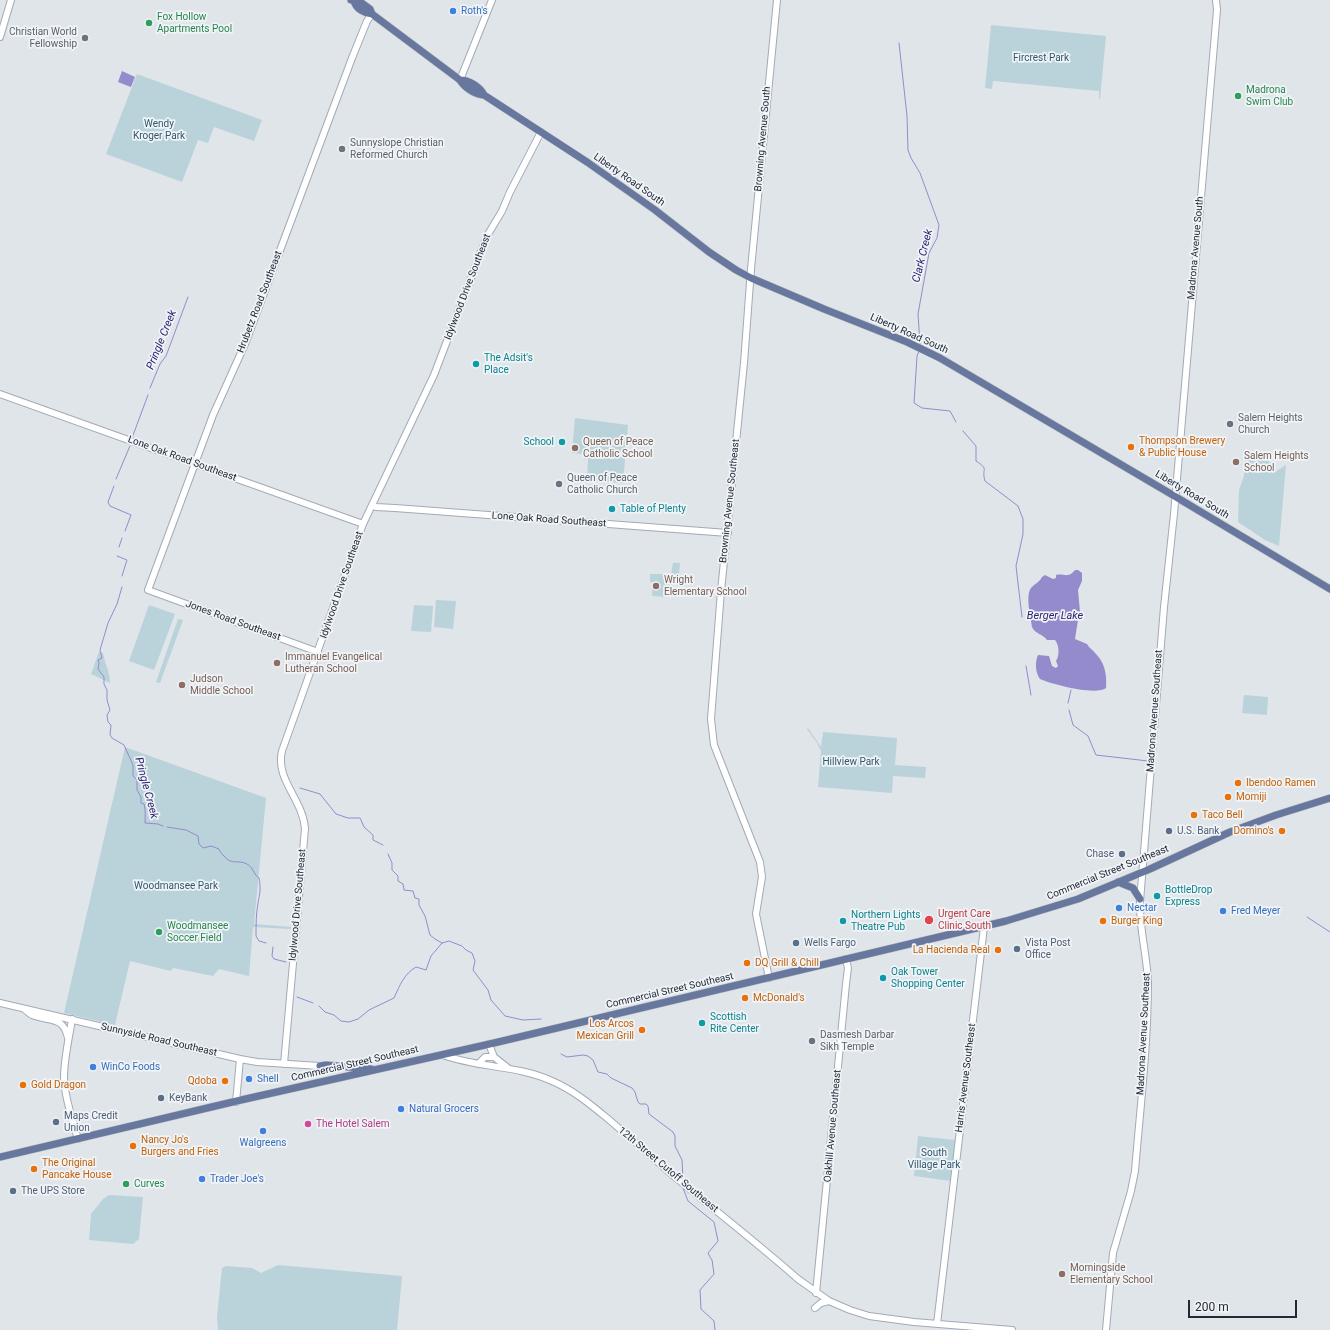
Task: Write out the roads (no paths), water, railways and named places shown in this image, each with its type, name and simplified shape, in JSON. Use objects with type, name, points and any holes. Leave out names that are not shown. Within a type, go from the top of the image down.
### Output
[{"type":"main road","name":"Liberty Road South","points":[[352,1],[355,6],[366,14],[372,14],[460,80],[462,85],[479,95],[484,96],[540,132],[646,204],[709,252],[751,278],[907,342],[940,358],[1175,496],[1330,590]]},
{"type":"main road","name":"Commercial Street Southeast","points":[[0,1157],[443,1055],[984,927],[1078,899],[1230,832],[1276,815],[1330,798]]},
{"type":"main road","points":[[1118,882],[1133,888],[1140,898]]},
{"type":"main road","points":[[320,1066],[377,1069]]},
{"type":"street","points":[[0,37],[12,0]]},
{"type":"street","points":[[460,80],[492,0]]},
{"type":"street","name":"Browning Avenue South","points":[[751,278],[777,0]]},
{"type":"street","name":"Madrona Avenue South","points":[[1175,496],[1217,10],[1216,0]]},
{"type":"street","name":"Hrubetz Road Southeast","points":[[148,590],[213,415],[242,349],[351,61],[367,21],[372,14]]},
{"type":"street","name":"Idylwood Drive Southeast","points":[[284,1064],[305,829],[302,813],[282,773],[280,760],[282,751],[363,524],[434,375],[488,236],[502,212],[540,132]]},
{"type":"street","name":"Browning Avenue Southeast","points":[[751,278],[711,727],[717,751],[760,862],[762,877],[756,914],[769,978]]},
{"type":"street","name":"Lone Oak Road Southeast","points":[[0,394],[363,524]]},
{"type":"street","name":"Madrona Avenue Southeast","points":[[1106,1330],[1113,1253],[1133,1182],[1145,1038],[1147,971],[1141,933],[1140,898],[1167,566],[1175,496]]},
{"type":"street","name":"Lone Oak Road Southeast","points":[[372,504],[376,507],[728,533]]},
{"type":"street","name":"Jones Road Southeast","points":[[148,590],[318,652]]},
{"type":"street","name":"Harris Avenue Southeast","points":[[937,1324],[984,927]]},
{"type":"street","name":"Oakhill Avenue Southeast","points":[[816,1293],[848,966],[846,959]]},
{"type":"street","name":"Sunnyside Road Southeast","points":[[0,1003],[240,1059],[257,1062],[320,1066]]},
{"type":"street","points":[[22,1008],[32,1015],[61,1023],[66,1028],[68,1038]]},
{"type":"street","points":[[72,1020],[68,1038],[64,1082],[78,1139]]},
{"type":"street","name":"12th Street Cutoff Southeast","points":[[488,1044],[494,1057],[508,1068]]},
{"type":"street","name":"12th Street Cutoff Southeast","points":[[443,1055],[478,1064],[508,1068],[544,1078],[575,1093],[627,1134],[680,1181],[816,1293],[829,1301],[869,1316],[895,1320],[1012,1330]]},
{"type":"street","points":[[478,1064],[485,1057],[494,1057]]},
{"type":"street","points":[[236,1102],[240,1059]]},
{"type":"street","points":[[802,1281],[810,1282],[818,1276]]},
{"type":"street","points":[[815,1308],[822,1302],[829,1301]]},
{"type":"water","points":[[122,71],[135,77],[131,87],[118,82]]},
{"type":"water","name":"Berger Lake","points":[[1075,570],[1082,573],[1082,581],[1078,590],[1080,612],[1084,615],[1084,618],[1078,620],[1075,639],[1087,644],[1102,661],[1106,674],[1106,688],[1101,690],[1084,690],[1054,684],[1040,679],[1036,670],[1038,655],[1049,656],[1052,666],[1056,668],[1058,666],[1056,661],[1058,650],[1055,640],[1047,640],[1032,627],[1028,601],[1029,592],[1031,588],[1045,575],[1053,579],[1056,578],[1056,575],[1068,575],[1073,573]]},
{"type":"waterway","name":"Clark Creek","points":[[899,43],[907,116],[908,150],[920,173],[939,225],[937,238],[929,253],[918,314],[920,344]]},
{"type":"waterway","name":"Pringle Creek","points":[[150,388],[160,364],[166,356],[188,297]]},
{"type":"waterway","name":"Clark Creek","points":[[919,351],[917,356],[914,403],[922,408],[950,411],[956,422]]},
{"type":"waterway","name":"Pringle Creek","points":[[132,438],[148,395]]},
{"type":"waterway","name":"Clark Creek","points":[[963,431],[976,446],[976,461],[984,468],[985,481],[1018,506],[1023,519],[1023,534],[1016,566],[1022,617]]},
{"type":"waterway","name":"Pringle Creek","points":[[116,479],[130,446]]},
{"type":"waterway","name":"Pringle Creek","points":[[114,486],[108,502],[110,506],[131,515],[125,531]]},
{"type":"waterway","name":"Pringle Creek","points":[[119,547],[122,538]]},
{"type":"waterway","name":"Pringle Creek","points":[[117,556],[127,560],[122,576]]},
{"type":"waterway","name":"Pringle Creek","points":[[122,587],[117,604],[108,623],[100,650],[102,658],[98,660],[98,669],[104,677],[104,684],[107,690],[107,700],[110,710],[107,715],[108,722],[111,725],[110,735],[112,738],[124,745],[133,765],[133,776],[137,780],[137,790],[141,797],[141,803],[144,804],[145,807],[145,823],[163,826]]},
{"type":"waterway","points":[[1026,666],[1031,695]]},
{"type":"waterway","name":"Clark Creek","points":[[1068,703],[1071,690]]},
{"type":"waterway","name":"Clark Creek","points":[[1069,710],[1073,725],[1088,736],[1096,755],[1148,761]]},
{"type":"waterway","points":[[300,788],[320,794],[336,814],[348,818],[360,818],[364,827],[373,835],[373,840],[383,845]]},
{"type":"waterway","name":"Pringle Creek","points":[[167,827],[186,830],[198,836],[199,844],[203,848],[211,846],[219,849],[220,852],[230,861],[241,862],[251,867],[259,878],[260,885],[256,915],[256,936],[259,941],[266,943]]},
{"type":"waterway","points":[[388,854],[392,863],[392,870],[398,876],[398,881],[403,884],[404,890],[413,891],[415,898],[419,899],[419,905],[425,916],[430,935],[442,943]]},
{"type":"waterway","name":"Clark Creek","points":[[1307,917],[1330,932]]},
{"type":"waterway","name":"Pringle Creek","points":[[319,1006],[325,1012],[334,1015],[341,1021],[349,1022],[358,1019],[369,1010],[394,998],[408,973],[416,967],[426,970],[431,956],[442,943],[449,941],[462,946],[472,953],[475,961],[473,970],[488,990],[491,1000],[505,1016],[523,1020],[541,1019]]},
{"type":"waterway","name":"Pringle Creek","points":[[273,947],[272,956],[274,959],[286,962]]},
{"type":"waterway","name":"Pringle Creek","points":[[297,997],[313,1003]]},
{"type":"waterway","name":"Pringle Creek","points":[[561,1054],[567,1057],[583,1055],[588,1056],[593,1060],[598,1072],[607,1074],[611,1078],[632,1088],[638,1102],[648,1106],[649,1114],[673,1132],[675,1136],[675,1146],[682,1160],[683,1180]]},
{"type":"waterway","name":"Pringle Creek","points":[[683,1188],[688,1201],[714,1222],[718,1241],[708,1253],[712,1260],[714,1274],[700,1290],[701,1309],[714,1321],[715,1330]]},
{"type":"place","name":"Roth's","points":[[453,11]]},
{"type":"place","name":"Fox Hollow Apartments Pool","points":[[149,23]]},
{"type":"place","name":"Christian World Fellowship","points":[[85,38]]},
{"type":"place","name":"Madrona Swim Club","points":[[1238,96]]},
{"type":"place","name":"Sunnyslope Christian Reformed Church","points":[[342,149]]},
{"type":"place","name":"The Adsit's Place","points":[[476,364]]},
{"type":"place","name":"Salem Heights Church","points":[[1230,424]]},
{"type":"place","name":"School","points":[[562,442]]},
{"type":"place","name":"Thompson Brewery & Public House","points":[[1131,447]]},
{"type":"place","name":"Queen of Peace Catholic School","points":[[575,448]]},
{"type":"place","name":"Salem Heights School","points":[[1236,462]]},
{"type":"place","name":"Queen of Peace Catholic Church","points":[[559,484]]},
{"type":"place","name":"Table of Plenty","points":[[612,509]]},
{"type":"place","name":"Wright Elementary School","points":[[656,586]]},
{"type":"place","name":"Immanuel Evangelical Lutheran School","points":[[277,663]]},
{"type":"place","name":"Judson Middle School","points":[[182,685]]},
{"type":"place","name":"Ibendoo Ramen","points":[[1238,783]]},
{"type":"place","name":"Momiji","points":[[1228,797]]},
{"type":"place","name":"Taco Bell","points":[[1194,815]]},
{"type":"place","name":"U.S. Bank","points":[[1169,831]]},
{"type":"place","name":"Domino's","points":[[1282,831]]},
{"type":"place","name":"Chase","points":[[1122,854]]},
{"type":"place","name":"BottleDrop Express","points":[[1157,896]]},
{"type":"place","name":"Nectar","points":[[1119,908]]},
{"type":"place","name":"Fred Meyer","points":[[1223,911]]},
{"type":"place","name":"Urgent Care Clinic South","points":[[929,920]]},
{"type":"place","name":"Northern Lights Theatre Pub","points":[[843,921]]},
{"type":"place","name":"Burger King","points":[[1103,921]]},
{"type":"place","name":"Woodmansee Soccer Field","points":[[159,932]]},
{"type":"place","name":"Wells Fargo","points":[[796,943]]},
{"type":"place","name":"Vista Post Office","points":[[1017,949]]},
{"type":"place","name":"La Hacienda Real","points":[[998,950]]},
{"type":"place","name":"DQ Grill & Chill","points":[[747,963]]},
{"type":"place","name":"Oak Tower Shopping Center","points":[[883,978]]},
{"type":"place","name":"McDonald's","points":[[745,998]]},
{"type":"place","name":"Scottish Rite Center","points":[[702,1023]]},
{"type":"place","name":"Los Arcos Mexican Grill","points":[[642,1030]]},
{"type":"place","name":"Dasmesh Darbar Sikh Temple","points":[[812,1041]]},
{"type":"place","name":"WinCo Foods","points":[[93,1067]]},
{"type":"place","name":"Shell","points":[[249,1079]]},
{"type":"place","name":"Qdoba","points":[[225,1081]]},
{"type":"place","name":"Gold Dragon","points":[[23,1085]]},
{"type":"place","name":"KeyBank","points":[[161,1098]]},
{"type":"place","name":"Natural Grocers","points":[[401,1109]]},
{"type":"place","name":"Maps Credit Union","points":[[56,1122]]},
{"type":"place","name":"The Hotel Salem","points":[[308,1124]]},
{"type":"place","name":"Walgreens","points":[[263,1131]]},
{"type":"place","name":"Nancy Jo's Burgers and Fries","points":[[133,1146]]},
{"type":"place","name":"The Original Pancake House","points":[[34,1169]]},
{"type":"place","name":"Trader Joe's","points":[[202,1179]]},
{"type":"place","name":"Curves","points":[[126,1184]]},
{"type":"place","name":"The UPS Store","points":[[13,1191]]},
{"type":"place","name":"Morningside Elementary School","points":[[1062,1274]]},
{"type":"park label","name":"Fircrest Park","points":[[1041,58]]},
{"type":"park label","name":"Wendy Kroger Park","points":[[159,130]]},
{"type":"park label","name":"Hillview Park","points":[[851,762]]},
{"type":"park label","name":"Woodmansee Park","points":[[176,886]]},
{"type":"park label","name":"South Village Park","points":[[934,1158]]}]
